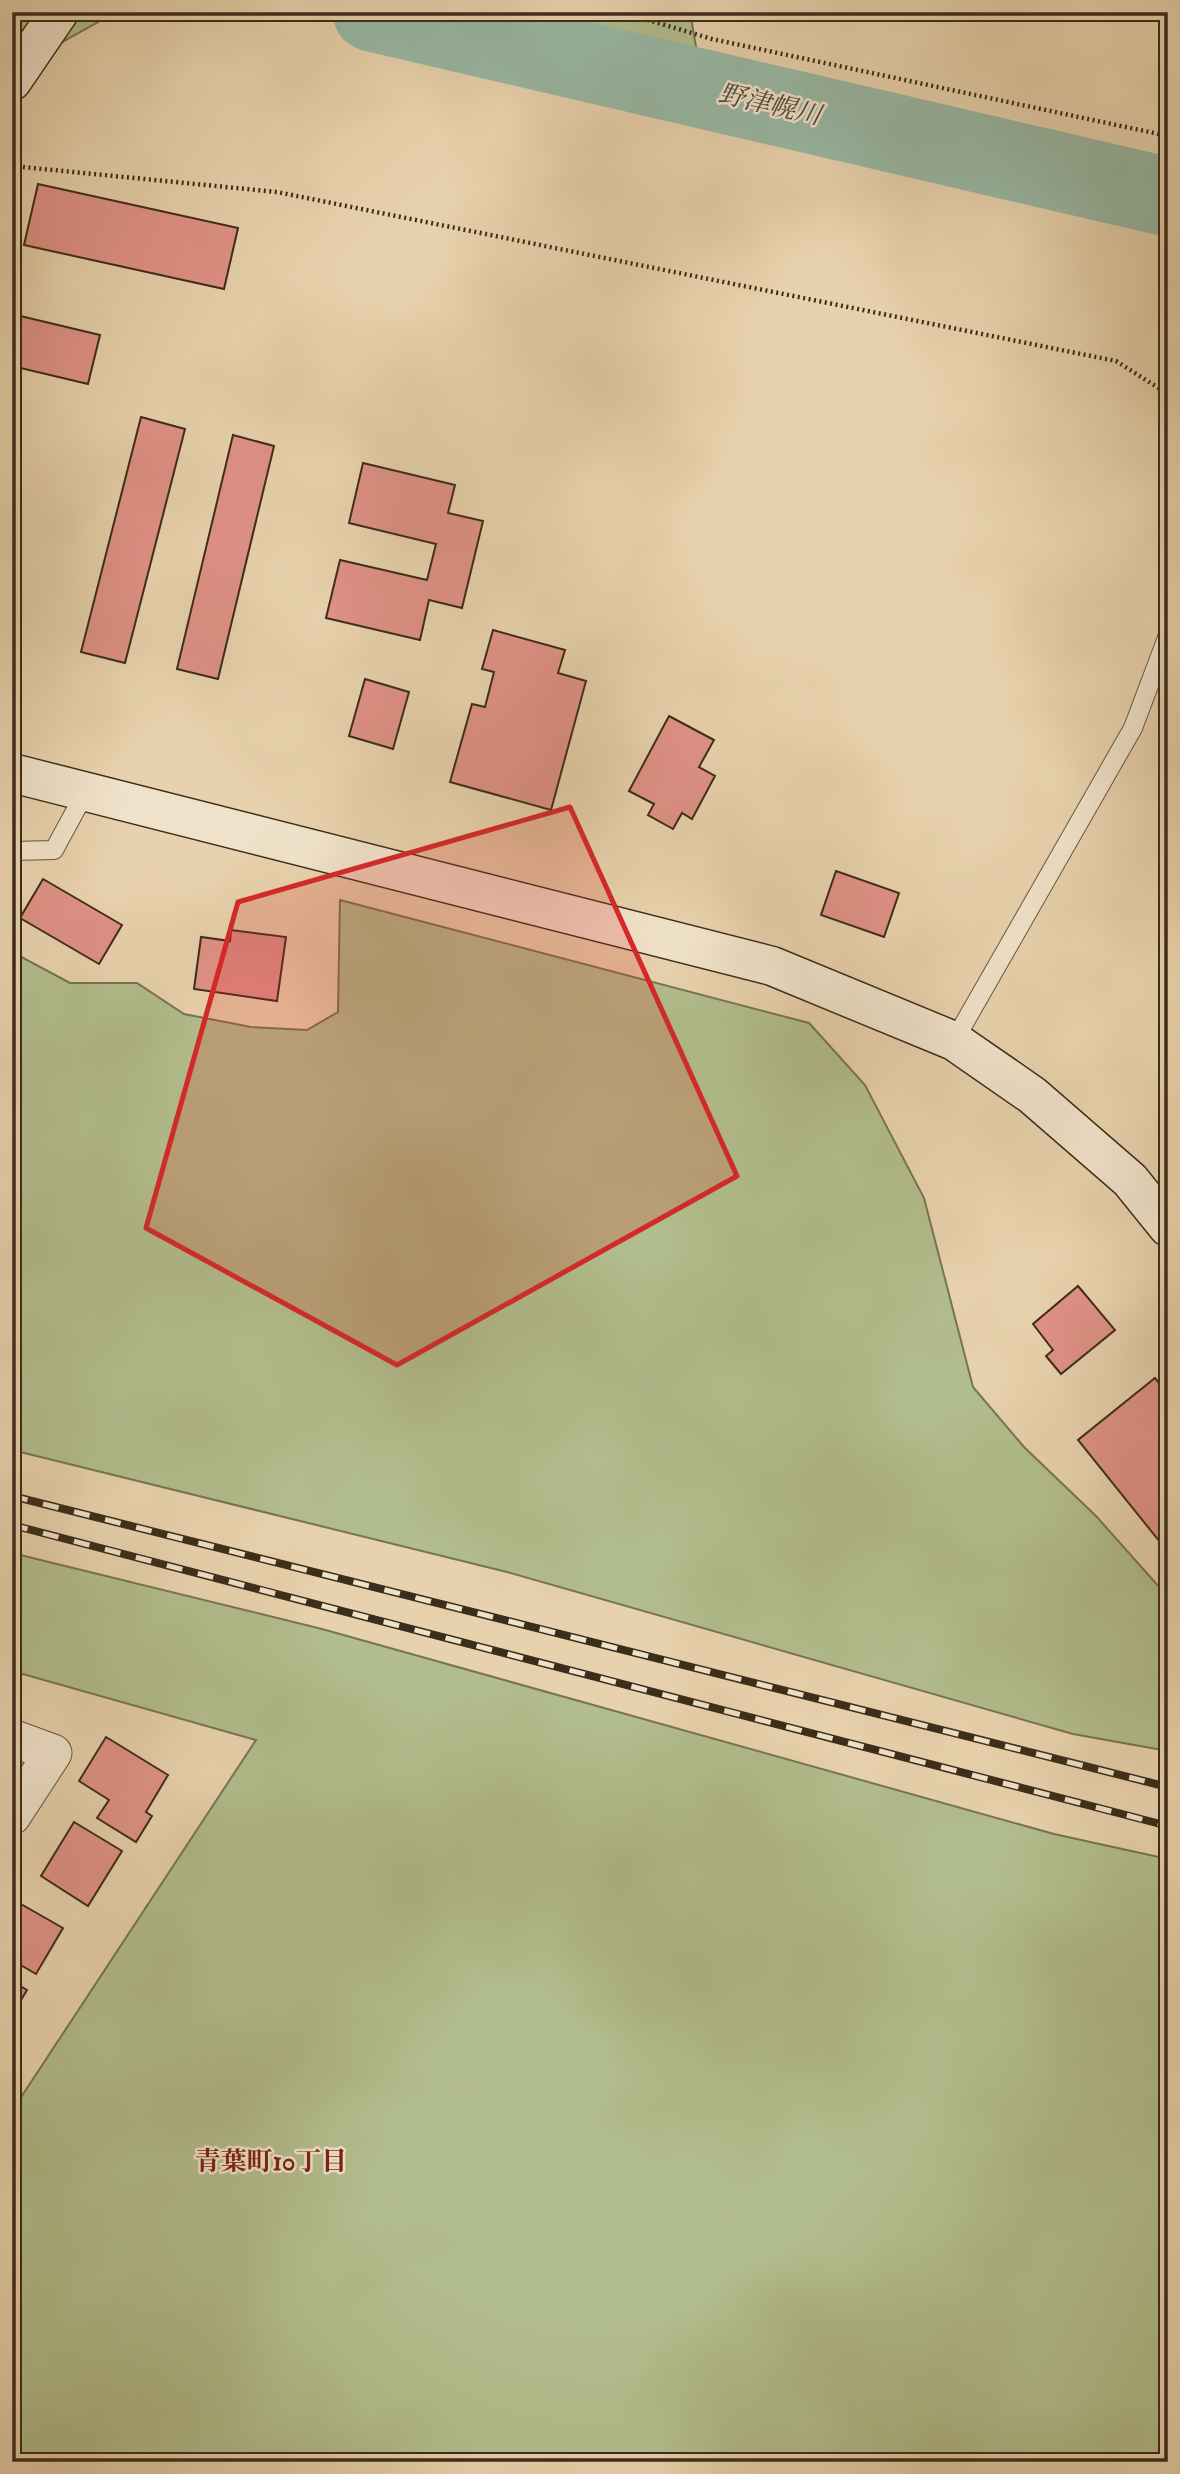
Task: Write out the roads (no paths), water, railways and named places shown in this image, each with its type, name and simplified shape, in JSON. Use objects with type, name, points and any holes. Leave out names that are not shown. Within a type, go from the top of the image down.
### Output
[{"type":"street","points":[[12,81],[58,12]]},
{"type":"street","points":[[12,773],[772,965],[954,1041],[1032,1095],[1130,1180],[1168,1227]]},
{"type":"street","points":[[12,1738],[53,1753],[12,1816]]},
{"type":"lane","points":[[954,1041],[1133,727],[1163,666],[1168,635]]},
{"type":"lane","points":[[12,851],[54,850],[86,792]]},
{"type":"waterway","name":"野津幌川","points":[[372,12],[1168,197]]},
{"type":"railway","points":[[12,1496],[1168,1787]]},
{"type":"railway","points":[[12,1525],[1168,1826]]},
{"type":"district","name":"青葉町10丁目","points":[[271,2161]]}]
